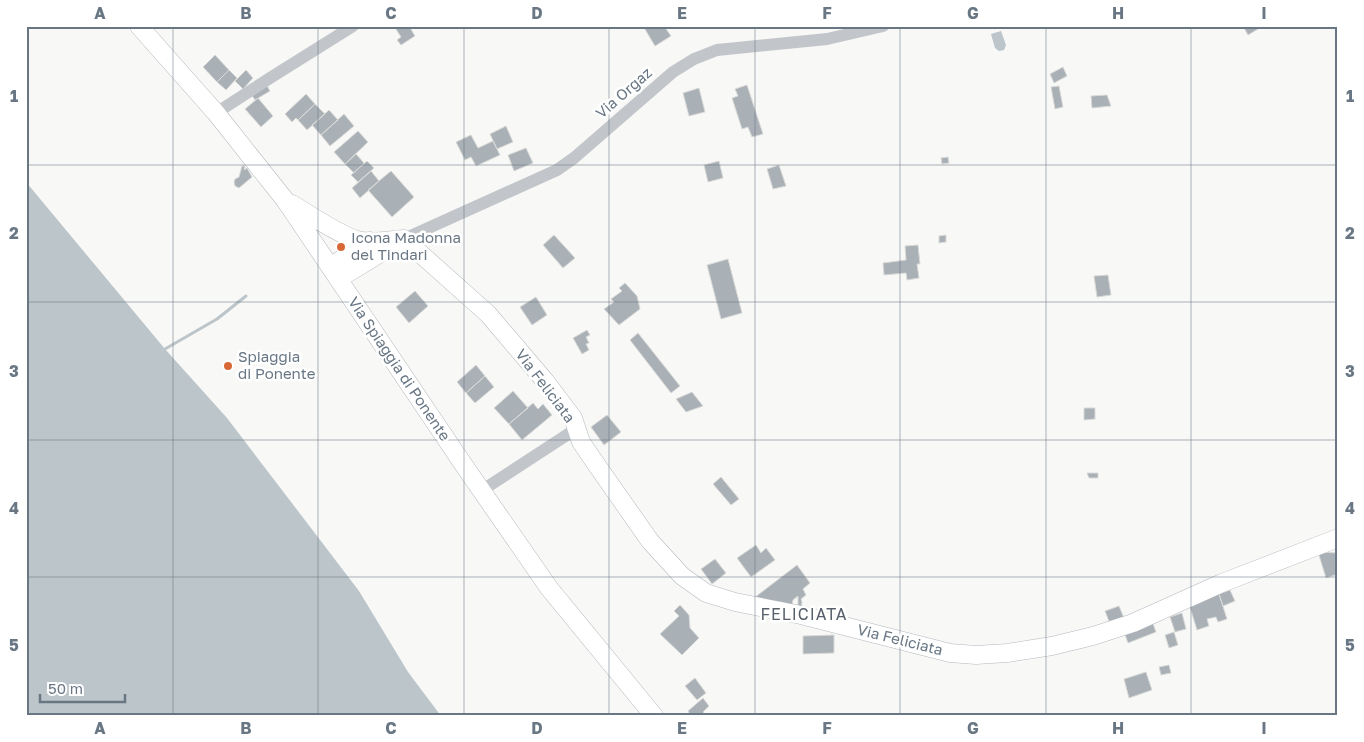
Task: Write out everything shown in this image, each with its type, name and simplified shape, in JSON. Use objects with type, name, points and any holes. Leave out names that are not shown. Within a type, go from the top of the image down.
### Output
[{"type":"street","name":"Via Spiaggia di Ponente","points":[[139,26],[216,114],[286,200],[481,491],[549,588],[654,716]]},
{"type":"street","points":[[216,114],[353,26]]},
{"type":"street","name":"Via Orgaz","points":[[404,239],[557,170],[574,158],[673,72],[694,59],[717,50],[827,39],[884,26]]},
{"type":"street","points":[[286,200],[307,214],[358,240],[404,239]]},
{"type":"street","points":[[334,273],[404,239]]},
{"type":"street","name":"Via Feliciata","points":[[404,239],[488,314],[573,418],[581,442],[650,541],[682,576],[706,593],[735,602],[801,616],[950,653],[976,655],[1007,653],[1052,646],[1093,636],[1133,623],[1222,583],[1335,542]]},
{"type":"street","points":[[334,273],[370,241]]},
{"type":"street","points":[[481,491],[576,429]]},
{"type":"shaded area","points":[[1001,31],[1006,45],[1004,50],[999,51],[995,48],[991,34]]},
{"type":"shaded area","points":[[26,182],[165,349],[227,418],[359,591],[408,672],[441,716],[26,716]]},
{"type":"building","points":[[394,26],[409,26],[415,36],[401,45],[397,40],[401,37]]},
{"type":"building","points":[[643,26],[664,26],[671,36],[655,46]]},
{"type":"building","points":[[1243,26],[1263,26],[1248,35]]},
{"type":"building","points":[[215,55],[229,70],[217,82],[203,67]]},
{"type":"building","points":[[1063,67],[1067,76],[1054,83],[1050,74]]},
{"type":"building","points":[[229,70],[237,78],[226,90],[217,82]]},
{"type":"building","points":[[246,70],[253,78],[243,89],[235,81]]},
{"type":"building","points":[[266,84],[270,91],[255,100],[251,94]]},
{"type":"building","points":[[747,85],[763,134],[752,137],[748,127],[742,129],[732,98],[738,96],[735,89]]},
{"type":"building","points":[[1059,86],[1063,107],[1055,109],[1051,87]]},
{"type":"building","points":[[699,88],[705,112],[689,116],[683,93]]},
{"type":"building","points":[[306,94],[315,104],[298,120],[296,118],[292,122],[285,114]]},
{"type":"building","points":[[1107,95],[1111,106],[1092,108],[1091,96]]},
{"type":"building","points":[[258,98],[273,116],[261,127],[245,109]]},
{"type":"building","points":[[315,104],[325,114],[307,130],[298,120]]},
{"type":"building","points":[[329,110],[338,120],[321,135],[312,125]]},
{"type":"building","points":[[344,114],[354,126],[330,146],[321,135]]},
{"type":"building","points":[[506,126],[513,142],[497,149],[490,134]]},
{"type":"building","points":[[358,131],[368,142],[345,164],[334,152]]},
{"type":"building","points":[[471,135],[478,148],[493,141],[500,155],[476,166],[471,157],[465,160],[456,142]]},
{"type":"building","points":[[526,148],[533,163],[514,171],[508,155]]},
{"type":"building","points":[[356,154],[364,163],[354,173],[345,164]]},
{"type":"building","points":[[948,157],[949,163],[942,164],[941,158]]},
{"type":"building","points":[[367,161],[374,168],[358,182],[351,175]]},
{"type":"building","points":[[719,161],[723,178],[708,182],[704,165]]},
{"type":"building","points":[[779,165],[786,186],[773,189],[767,169]]},
{"type":"building","points":[[242,166],[245,166],[244,170],[247,168],[252,177],[239,188],[235,186],[234,182],[239,177]]},
{"type":"building","points":[[371,171],[379,181],[360,198],[352,188]]},
{"type":"building","points":[[391,171],[414,197],[392,217],[368,190]]},
{"type":"building","points":[[554,235],[575,258],[563,268],[543,245]]},
{"type":"building","points":[[946,235],[946,242],[939,243],[939,236]]},
{"type":"building","points":[[918,245],[920,264],[917,264],[919,278],[907,280],[906,273],[884,275],[883,263],[906,260],[905,246]]},
{"type":"building","points":[[728,259],[742,313],[721,319],[707,265]]},
{"type":"building","points":[[1108,275],[1111,295],[1097,297],[1094,276]]},
{"type":"building","points":[[625,283],[637,296],[640,309],[619,325],[604,309],[614,302],[611,299],[622,291],[619,288]]},
{"type":"building","points":[[415,291],[428,306],[409,323],[396,307]]},
{"type":"building","points":[[536,297],[547,315],[532,325],[520,307]]},
{"type":"building","points":[[587,330],[590,335],[586,337],[589,343],[586,344],[589,350],[582,354],[573,338]]},
{"type":"building","points":[[638,333],[680,386],[671,393],[630,340]]},
{"type":"building","points":[[476,365],[485,376],[466,393],[457,382]]},
{"type":"building","points":[[485,376],[494,387],[475,403],[466,393]]},
{"type":"building","points":[[513,391],[528,408],[509,424],[494,408]]},
{"type":"building","points":[[692,392],[703,406],[686,412],[676,399]]},
{"type":"building","points":[[533,403],[538,409],[543,404],[552,415],[522,440],[509,424]]},
{"type":"building","points":[[1084,408],[1095,408],[1095,419],[1084,420]]},
{"type":"building","points":[[607,415],[621,432],[604,445],[591,427]]},
{"type":"building","points":[[1087,473],[1098,473],[1098,478],[1089,478]]},
{"type":"building","points":[[721,477],[739,499],[731,505],[713,484]]},
{"type":"building","points":[[756,545],[761,553],[766,548],[775,560],[751,577],[737,558]]},
{"type":"building","points":[[1318,552],[1338,553],[1338,574],[1326,578]]},
{"type":"building","points":[[715,559],[726,573],[712,584],[701,569]]},
{"type":"building","points":[[797,565],[810,583],[803,589],[806,595],[801,599],[801,608],[798,607],[798,596],[793,600],[792,605],[781,602],[779,605],[754,598]]},
{"type":"building","points":[[1230,590],[1235,601],[1223,606],[1219,594]]},
{"type":"building","points":[[1219,594],[1227,619],[1218,622],[1216,617],[1207,619],[1209,626],[1197,630],[1189,604]]},
{"type":"building","points":[[680,605],[689,615],[690,628],[699,638],[682,655],[660,634],[679,616],[674,611]]},
{"type":"building","points":[[1119,606],[1124,618],[1110,624],[1105,611]]},
{"type":"building","points":[[1182,613],[1186,629],[1175,632],[1170,617]]},
{"type":"building","points":[[1152,621],[1156,632],[1128,643],[1124,632]]},
{"type":"building","points":[[1174,632],[1178,645],[1169,648],[1165,635]]},
{"type":"building","points":[[834,635],[834,653],[803,654],[803,636]]},
{"type":"building","points":[[1169,665],[1171,673],[1161,675],[1159,667]]},
{"type":"building","points":[[1146,672],[1152,690],[1129,698],[1124,679]]},
{"type":"building","points":[[695,678],[706,693],[697,700],[685,686]]},
{"type":"building","points":[[703,698],[709,706],[703,712],[707,716],[691,716],[688,711]]},
{"type":"waterway","points":[[165,349],[217,319],[246,296]]},
{"type":"place","name":"Icona Madonna del Tindari","points":[[341,247]]},
{"type":"place","name":"Spiaggia di Ponente","points":[[228,366]]},
{"type":"district","name":"FELICIATA","points":[[804,614]]}]
